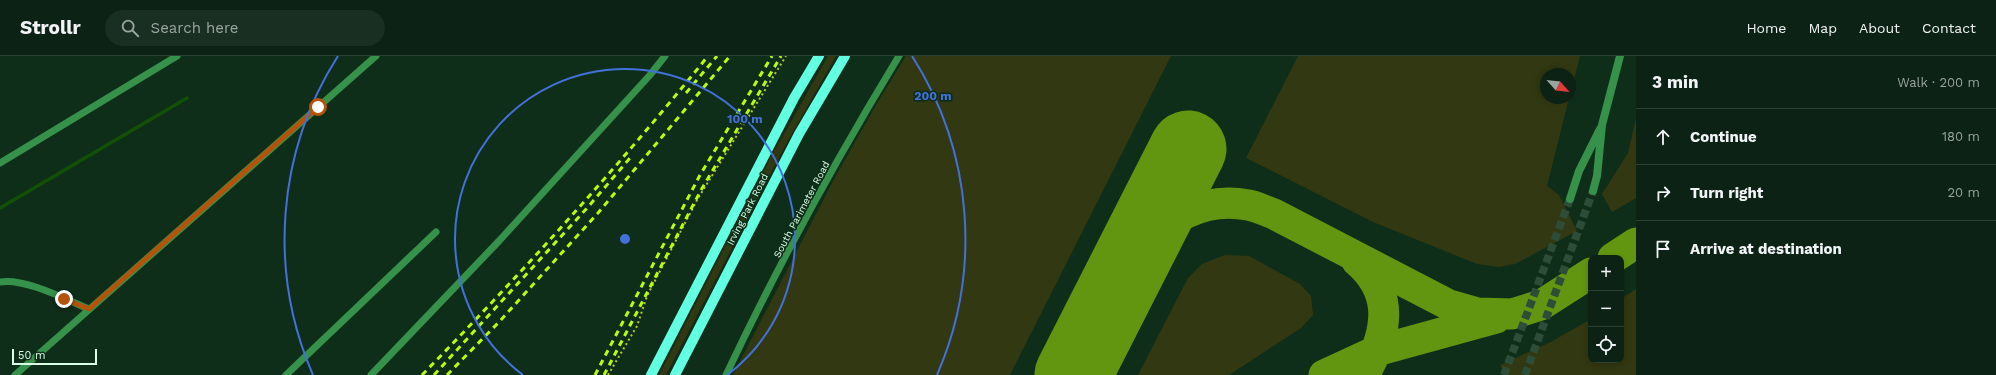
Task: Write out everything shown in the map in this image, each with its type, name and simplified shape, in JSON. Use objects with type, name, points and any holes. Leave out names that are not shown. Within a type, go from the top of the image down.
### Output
[{"type":"main road","name":"Irving Park Road","points":[[651,375],[794,98],[819,56]]},
{"type":"main road","name":"Irving Park Road","points":[[675,375],[799,134],[845,56]]},
{"type":"street","points":[[1593,192],[1597,176],[1602,125],[1620,56]]},
{"type":"street","points":[[1570,199],[1579,171],[1602,125]]},
{"type":"lane","points":[[0,163],[177,56]]},
{"type":"lane","points":[[15,375],[376,56]]},
{"type":"lane","points":[[371,375],[504,236],[645,81],[665,56]]},
{"type":"lane","name":"South Parimeter Road","points":[[726,375],[783,264],[860,122],[899,56]]},
{"type":"lane","points":[[286,375],[436,232]]},
{"type":"lane","points":[[0,282],[9,280],[40,289],[89,309]]},
{"type":"path","points":[[608,375],[637,326],[648,296],[697,200],[786,56]]},
{"type":"green space","points":[[828,56],[836,56],[784,148],[666,375],[659,375],[771,157]]},
{"type":"green space","points":[[906,56],[1171,56],[1010,375],[733,375],[833,181]]},
{"type":"green space","points":[[1298,56],[1580,56],[1576,72],[1576,68],[1540,68],[1540,104],[1568,104],[1547,186],[1559,195],[1577,231],[1515,264],[1499,267],[1477,264],[1373,222],[1246,158]]},
{"type":"green space","points":[[1636,118],[1636,198],[1612,212],[1602,194],[1628,153]]},
{"type":"green space","points":[[1225,255],[1249,256],[1300,284],[1311,296],[1313,315],[1301,328],[1229,375],[1138,375],[1188,278],[1202,264]]},
{"type":"green space","points":[[1636,289],[1636,375],[1504,375],[1500,365],[1551,342],[1588,321],[1588,363],[1624,363],[1624,297]]},
{"type":"waterway","points":[[0,208],[187,98]]},
{"type":"taxiway","points":[[1136,251],[1160,229],[1186,213],[1200,207],[1231,203],[1257,207],[1274,214],[1449,305],[1477,313],[1512,314],[1541,305],[1588,275]]},
{"type":"taxiway","points":[[1618,255],[1636,243]]},
{"type":"taxiway","points":[[1357,261],[1376,285],[1384,310],[1383,324],[1376,352],[1369,366]]},
{"type":"taxiway","points":[[1324,375],[1376,351],[1496,318]]},
{"type":"runway","points":[[1073,375],[1188,149]]},
{"type":"tunnel","points":[[1525,375],[1593,191]]},
{"type":"tunnel","points":[[1504,375],[1570,199]]},
{"type":"railway","points":[[422,375],[533,259],[569,219],[708,56]]},
{"type":"railway","points":[[686,93],[717,56]]},
{"type":"railway","points":[[447,375],[499,322],[598,213],[730,56]]},
{"type":"railway","points":[[595,375],[700,175],[772,56]]},
{"type":"railway","points":[[604,375],[701,190],[781,56]]},
{"type":"railway","points":[[434,375],[588,207],[630,158]]},
{"type":"route","points":[[64,299],[89,309],[318,107]]}]
